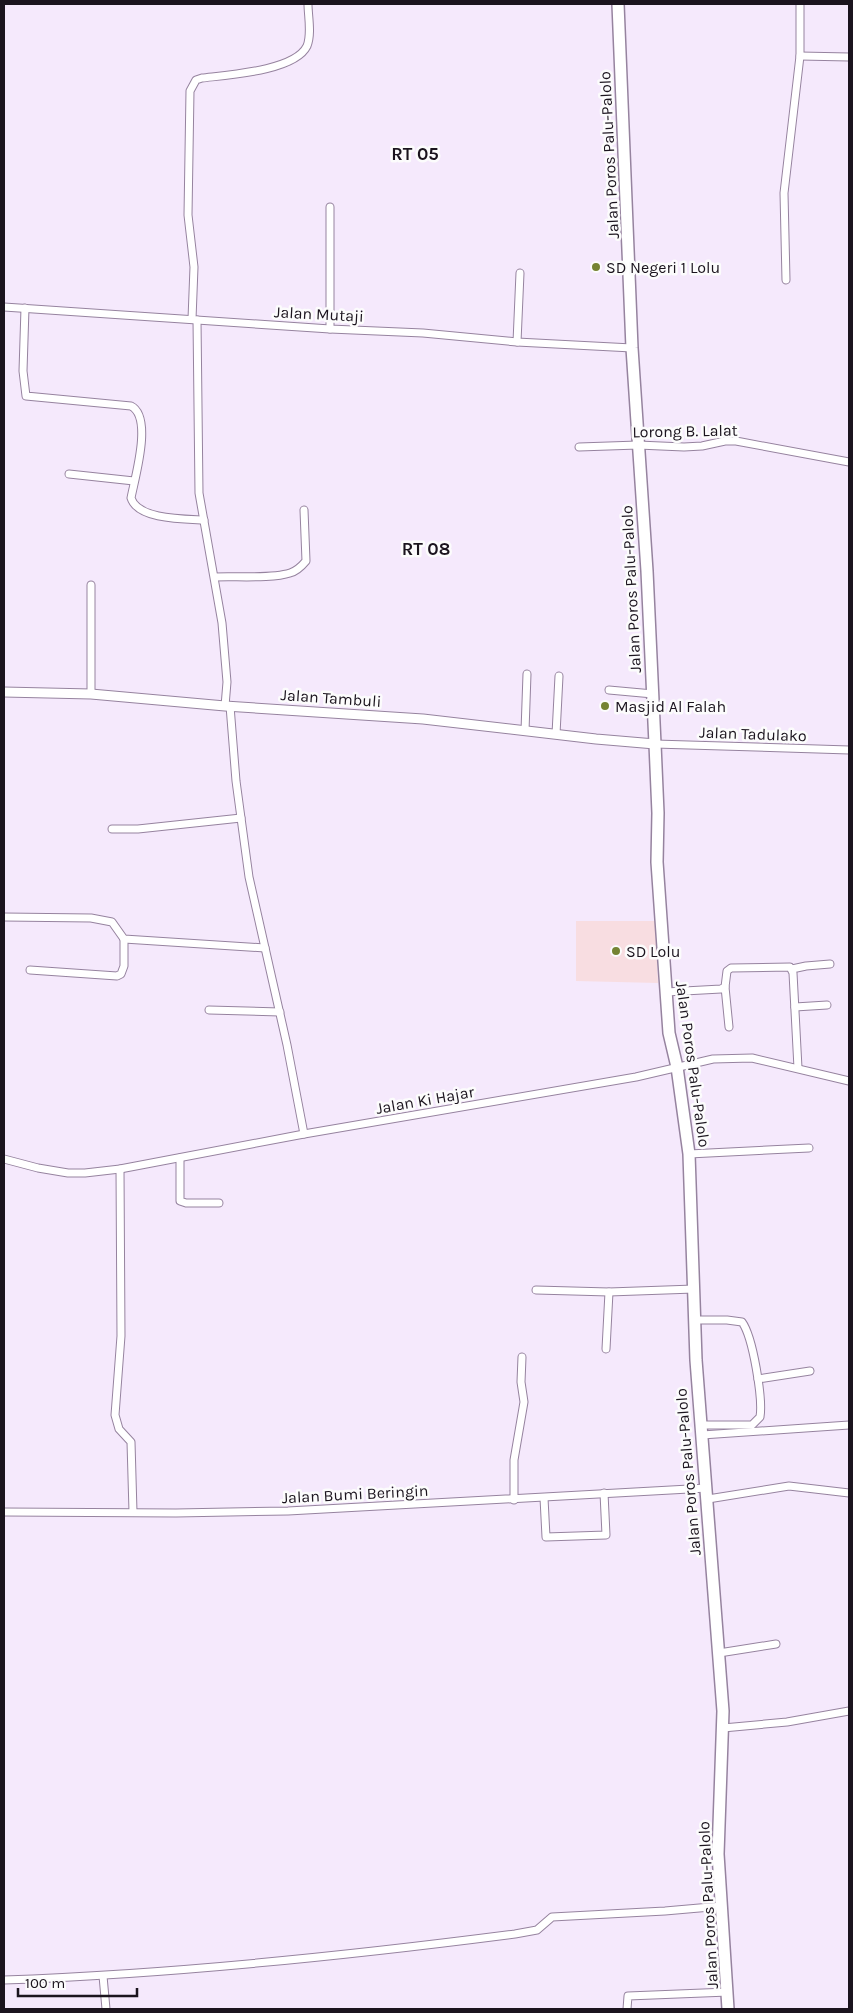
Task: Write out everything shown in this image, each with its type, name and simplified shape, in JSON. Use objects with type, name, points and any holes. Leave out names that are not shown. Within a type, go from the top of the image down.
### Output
[{"type":"main road","name":"Jalan Poros Palu-Palolo","points":[[618,4],[632,348],[653,694],[658,813],[657,862],[669,1033],[677,1067],[689,1154],[701,1430],[719,1654],[723,1728],[718,1854],[728,2009]]},
{"type":"street","points":[[304,1134],[280,1012],[249,877],[228,706],[225,650],[215,577],[199,493],[194,267],[188,216],[190,91],[196,80],[272,67],[298,56],[306,48],[308,41],[308,4]]},
{"type":"street","points":[[786,280],[784,193],[800,56],[800,4]]},
{"type":"street","points":[[800,56],[849,57]]},
{"type":"street","points":[[330,207],[330,329]]},
{"type":"street","points":[[517,342],[520,273]]},
{"type":"street","name":"Jalan Mutaji","points":[[4,307],[330,329],[423,333],[517,342],[632,348]]},
{"type":"street","points":[[26,308],[23,371],[25,395],[27,397],[136,408],[140,414],[142,432],[131,498],[133,504],[140,510],[169,518],[204,520]]},
{"type":"street","name":"Lorong B. Lalat","points":[[579,447],[638,445],[684,447],[702,446],[725,441],[849,462]]},
{"type":"street","points":[[69,474],[134,481]]},
{"type":"street","points":[[215,577],[273,576],[289,574],[299,569],[306,561],[304,510]]},
{"type":"street","points":[[91,585],[91,694]]},
{"type":"street","points":[[525,731],[528,674]]},
{"type":"street","points":[[556,734],[559,676]]},
{"type":"street","points":[[610,690],[653,694]]},
{"type":"street","name":"Jalan Tambuli","points":[[4,692],[91,694],[228,706],[423,719],[655,744]]},
{"type":"street","name":"Jalan Tadulako","points":[[655,744],[849,750]]},
{"type":"street","points":[[112,829],[241,818]]},
{"type":"street","points":[[4,917],[90,918],[106,920],[115,924],[124,940],[124,966],[121,974],[117,976],[30,970]]},
{"type":"street","points":[[124,940],[265,948]]},
{"type":"street","points":[[729,1027],[726,973],[729,968],[785,966],[792,969],[830,964]]},
{"type":"street","points":[[792,969],[798,1068]]},
{"type":"street","points":[[666,992],[718,990],[726,987]]},
{"type":"street","points":[[795,1006],[827,1005]]},
{"type":"street","points":[[208,1010],[280,1012]]},
{"type":"street","name":"Jalan Ki Hajar","points":[[4,1159],[38,1168],[68,1173],[120,1169],[304,1134],[636,1077],[713,1059],[748,1058],[849,1081]]},
{"type":"street","points":[[689,1154],[809,1148]]},
{"type":"street","points":[[180,1158],[180,1201],[186,1204],[219,1203]]},
{"type":"street","points":[[120,1169],[120,1336],[115,1415],[119,1429],[131,1442],[133,1512]]},
{"type":"street","points":[[536,1290],[609,1292],[694,1289]]},
{"type":"street","points":[[606,1349],[609,1292]]},
{"type":"street","points":[[695,1320],[742,1322],[748,1331],[758,1379],[760,1414],[755,1424],[701,1430]]},
{"type":"street","points":[[514,1500],[514,1460],[524,1402],[521,1382],[522,1357]]},
{"type":"street","points":[[758,1379],[810,1371]]},
{"type":"street","points":[[701,1430],[849,1425]]},
{"type":"street","name":"Jalan Bumi Beringin","points":[[4,1512],[288,1511],[514,1500],[604,1493],[707,1494],[789,1486],[849,1493]]},
{"type":"street","points":[[544,1498],[546,1537],[606,1535],[604,1493]]},
{"type":"street","points":[[719,1654],[776,1644]]},
{"type":"street","points":[[723,1728],[786,1722],[849,1711]]},
{"type":"street","points":[[4,1980],[103,1976],[243,1966],[515,1934],[537,1930],[552,1917],[722,1906]]},
{"type":"street","points":[[103,1976],[106,2009]]},
{"type":"street","points":[[627,2009],[628,1996],[728,1992]]},
{"type":"shaded area","name":"SD Lolu","points":[[576,921],[655,921],[658,983],[576,981]]},
{"type":"place","name":"SD Negeri 1 Lolu","points":[[596,267]]},
{"type":"place","name":"Masjid Al Falah","points":[[605,706]]},
{"type":"place","name":"SD Lolu","points":[[616,951]]},
{"type":"district","name":"RT 05","points":[[415,154]]},
{"type":"district","name":"RT 08","points":[[426,549]]}]
